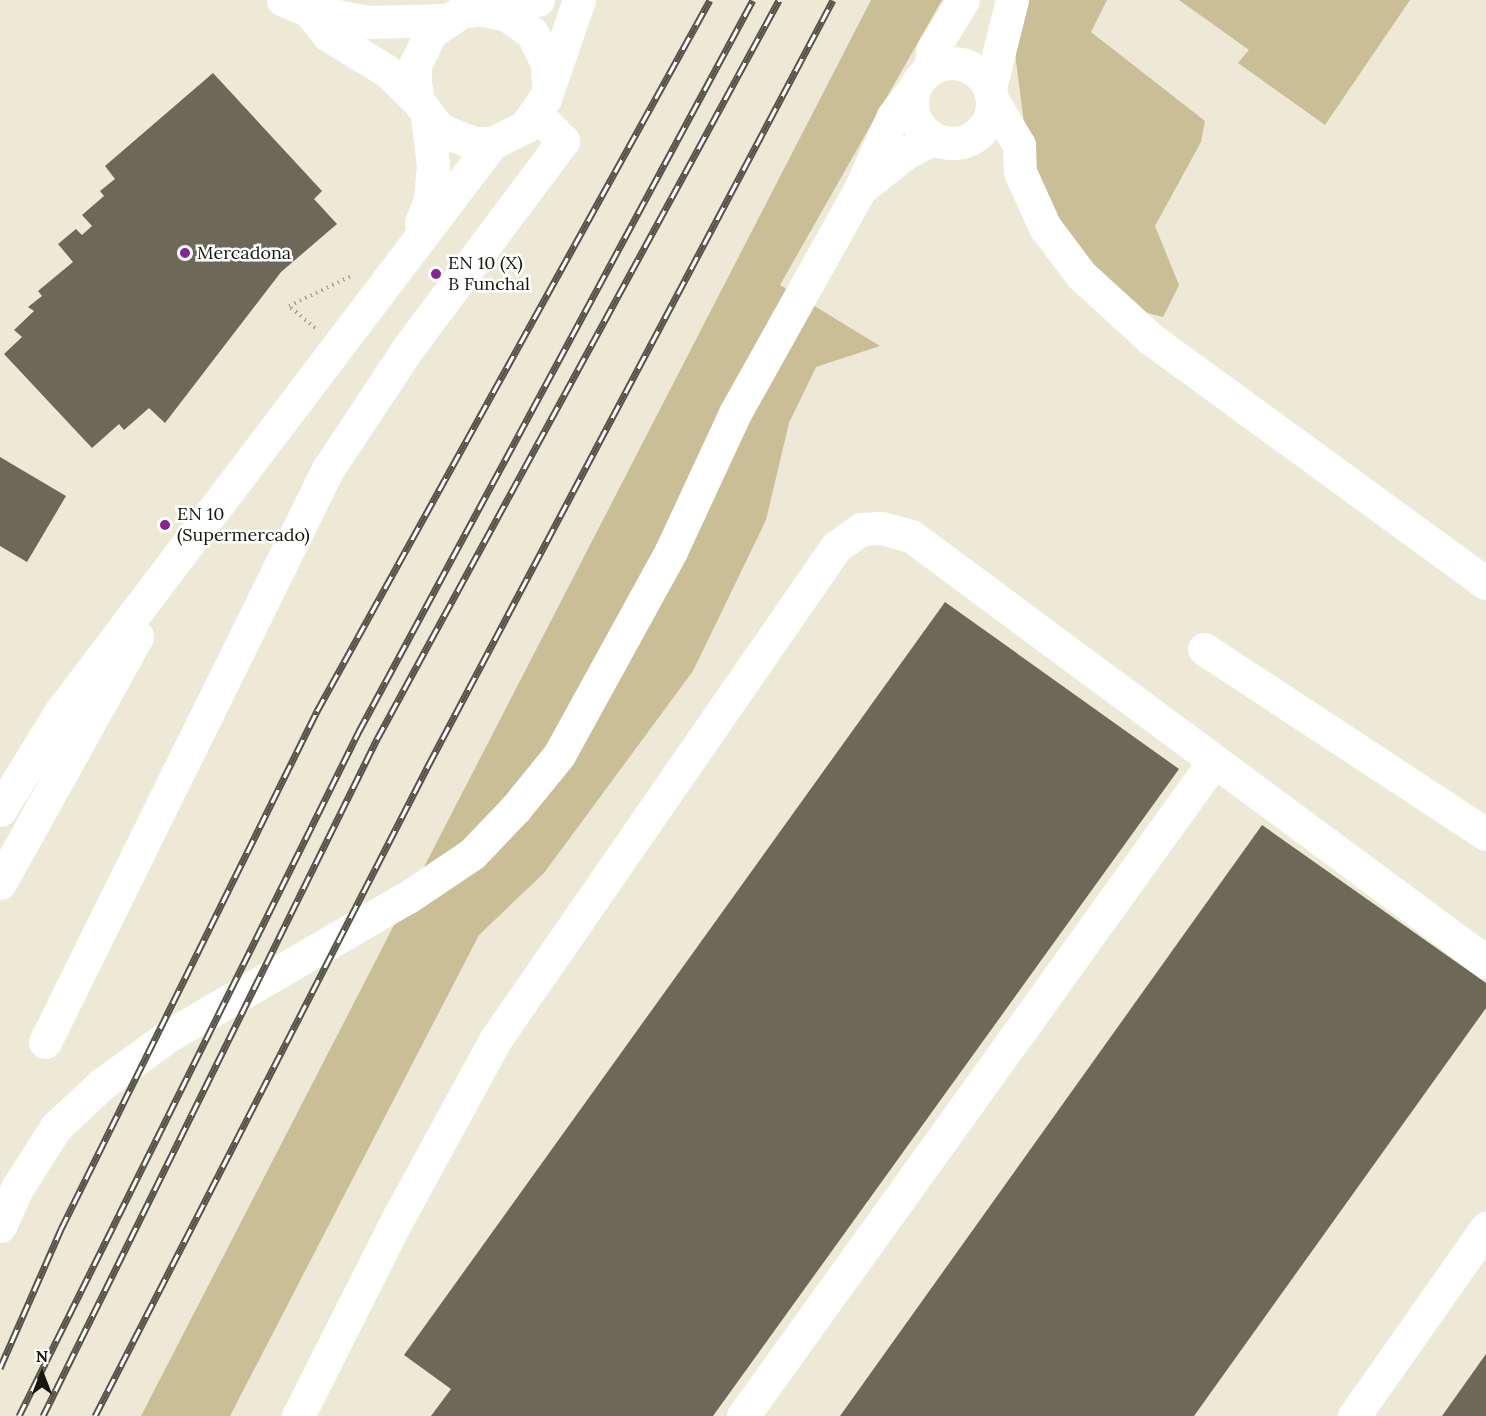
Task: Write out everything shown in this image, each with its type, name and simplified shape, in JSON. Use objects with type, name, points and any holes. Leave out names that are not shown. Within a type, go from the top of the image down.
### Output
[{"type":"street","points":[[295,5],[367,22],[445,20],[477,9],[538,0]]},
{"type":"street","points":[[295,5],[328,35],[387,71],[456,139],[492,143],[510,137],[537,114],[579,0]]},
{"type":"street","points":[[963,0],[933,49],[921,79],[914,118],[932,139],[946,143],[973,138],[991,115],[991,95],[1012,0]]},
{"type":"street","points":[[477,9],[507,15],[532,33],[542,47],[548,81]]},
{"type":"street","points":[[414,241],[430,200],[432,165],[415,65],[431,32],[445,20]]},
{"type":"street","points":[[0,1226],[16,1188],[56,1127],[102,1084],[168,1036],[408,897],[472,854],[559,755],[670,551],[735,413],[860,189],[893,116],[921,79],[957,62],[971,67],[991,95],[1019,145],[1020,172],[1045,227],[1081,276],[1151,339],[1486,583]]},
{"type":"street","points":[[45,1041],[328,469],[408,348],[563,141],[537,114]]},
{"type":"street","points":[[973,138],[1020,172]]},
{"type":"street","points":[[860,189],[904,154],[932,139]]},
{"type":"street","points":[[0,810],[61,711],[184,551],[414,241],[492,143]]},
{"type":"street","points":[[298,1416],[397,1220],[495,1040],[836,547],[861,529],[881,528],[910,537],[1486,962]]},
{"type":"street","points":[[0,883],[184,551]]},
{"type":"street","points":[[1204,649],[1486,834]]},
{"type":"street","points":[[743,1416],[1214,760]]},
{"type":"street","points":[[1354,1416],[1486,1228]]},
{"type":"path","points":[[320,332],[288,306],[361,269]]},
{"type":"shaded area","points":[[871,0],[942,0],[780,285],[880,346],[816,367],[789,423],[766,520],[693,671],[544,873],[479,935],[230,1416],[141,1416]]},
{"type":"shaded area","points":[[1022,0],[1107,0],[1091,32],[1205,121],[1201,142],[1155,226],[1179,285],[1163,317],[1140,311],[1074,248],[1031,178],[1013,38]]},
{"type":"shaded area","points":[[1179,0],[1410,0],[1325,125],[1238,63],[1249,50]]},
{"type":"building","name":"Mercadona","points":[[213,73],[322,191],[314,199],[337,224],[281,272],[165,423],[149,408],[124,430],[119,424],[92,448],[4,354],[22,337],[14,330],[34,311],[28,307],[42,296],[38,291],[73,262],[58,244],[76,229],[82,235],[92,226],[82,215],[104,196],[100,191],[115,179],[105,166]]},
{"type":"building","points":[[0,457],[66,496],[27,562],[0,546]]},
{"type":"building","points":[[945,602],[1179,769],[713,1416],[431,1416],[451,1389],[404,1355]]},
{"type":"building","points":[[1262,825],[1486,983],[1486,1008],[1194,1416],[840,1416]]},
{"type":"building","points":[[1486,1354],[1486,1416],[1442,1416]]},
{"type":"railway","points":[[0,1368],[61,1229],[317,711],[710,0]]},
{"type":"railway","points":[[19,1416],[359,731],[753,0]]},
{"type":"railway","points":[[43,1416],[377,739],[779,0]]},
{"type":"railway","points":[[95,1416],[429,764],[833,0]]},
{"type":"place","name":"Mercadona","points":[[185,253]]},
{"type":"place","name":"EN 10 (X) B Funchal","points":[[436,274]]},
{"type":"place","name":"EN 10 (Supermercado)","points":[[165,525]]}]
